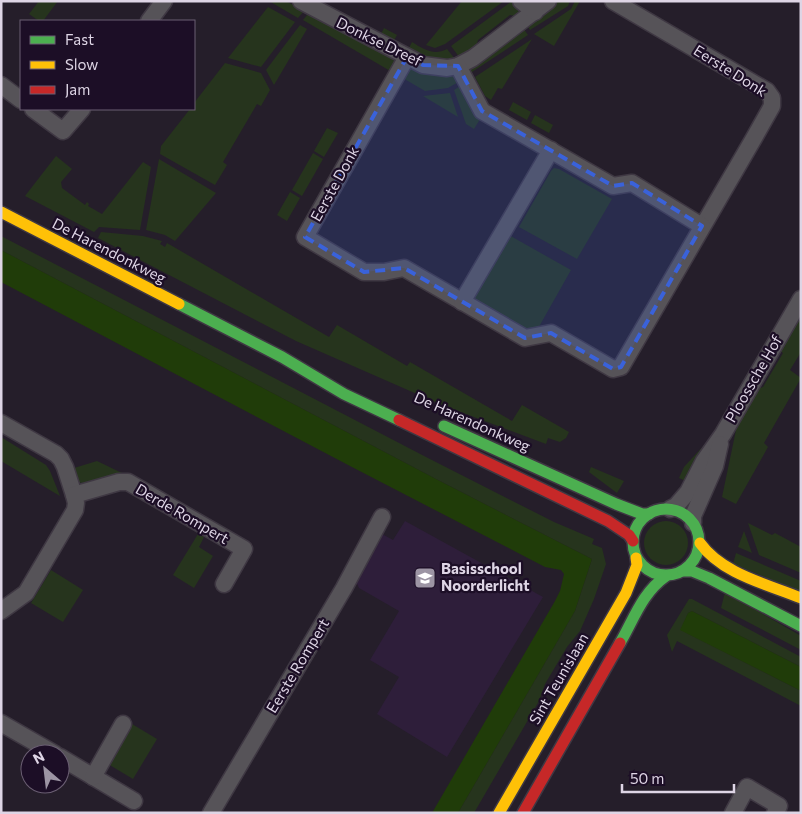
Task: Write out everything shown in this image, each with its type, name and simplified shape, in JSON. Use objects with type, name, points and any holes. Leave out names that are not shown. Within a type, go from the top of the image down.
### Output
[{"type":"main road","name":"De Harendonkweg","points":[[1,212],[282,358],[344,394],[608,521],[629,535],[633,541]]},
{"type":"main road","name":"De Harendonkweg","points":[[282,358],[366,392]]},
{"type":"main road","name":"De Harendonkweg","points":[[436,422],[616,504],[642,514],[649,514]]},
{"type":"main road","points":[[666,576],[658,575],[645,569],[636,558],[633,541],[638,525],[649,514],[670,509],[683,513],[693,523],[697,529],[704,551],[718,562],[801,598]]},
{"type":"main road","points":[[683,571],[695,559],[700,543]]},
{"type":"main road","name":"Sint Teunislaan","points":[[498,813],[626,593],[637,565],[636,558]]},
{"type":"main road","points":[[522,813],[627,632],[645,596],[655,582],[666,576],[683,571],[692,571],[801,626]]},
{"type":"street","points":[[150,20],[164,1]]},
{"type":"street","name":"Donkse Dreef","points":[[301,1],[423,65],[447,68],[458,66]]},
{"type":"street","points":[[521,1],[535,12]]},
{"type":"street","points":[[548,1],[473,58],[458,66],[482,111],[613,186],[632,183],[702,226]]},
{"type":"street","name":"Eerste Donk","points":[[407,57],[305,237],[364,272],[384,272],[404,268],[525,338],[551,333],[614,369],[621,367],[744,156],[772,106],[772,98],[767,91],[613,1]]},
{"type":"street","points":[[1,85],[20,99]]},
{"type":"street","points":[[35,110],[63,131],[81,110]]},
{"type":"street","points":[[462,302],[551,150]]},
{"type":"street","name":"Ploossche Hof","points":[[670,509],[676,506],[688,492],[704,461],[723,434],[801,299]]},
{"type":"street","points":[[1,422],[56,454],[61,459],[76,503],[75,510],[26,593],[1,611]]},
{"type":"street","name":"Ploossche Hof","points":[[693,523],[693,516],[715,466],[723,434]]},
{"type":"street","name":"Derde Rompert","points":[[74,494],[118,482],[128,482],[244,549],[224,584]]},
{"type":"street","name":"Eerste Rompert","points":[[211,813],[344,588],[382,517]]},
{"type":"street","points":[[1,723],[38,744]]},
{"type":"street","points":[[93,777],[123,724]]},
{"type":"street","points":[[70,763],[134,801]]},
{"type":"street","points":[[733,813],[747,787],[779,806],[775,813]]},
{"type":"highlighted area","points":[[407,57],[423,65],[458,66],[482,111],[613,186],[632,183],[702,226],[621,367],[613,369],[551,333],[525,338],[404,268],[364,272],[305,237]]},
{"type":"shaded area","points":[[39,1],[58,1],[44,20],[38,20],[29,14]]},
{"type":"shaded area","points":[[269,1],[286,1],[304,11],[298,18]]},
{"type":"shaded area","points":[[462,1],[504,1],[445,44],[435,48],[426,45]]},
{"type":"shaded area","points":[[512,1],[521,9],[515,16],[510,15],[478,40],[476,46],[460,58],[451,46]]},
{"type":"shaded area","points":[[558,1],[570,1],[568,6],[530,30],[527,25]]},
{"type":"shaded area","points":[[575,1],[580,1],[554,46],[534,34],[571,9]]},
{"type":"shaded area","points":[[268,7],[295,22],[261,67],[228,58]]},
{"type":"shaded area","points":[[308,14],[392,58],[396,64],[392,72],[303,20]]},
{"type":"shaded area","points":[[300,25],[307,29],[274,85],[266,70]]},
{"type":"shaded area","points":[[384,28],[397,35],[393,42],[380,36]]},
{"type":"shaded area","points":[[523,28],[528,35],[469,74],[472,66]]},
{"type":"shaded area","points":[[532,39],[502,89],[498,88],[491,100],[485,96],[475,77]]},
{"type":"shaded area","points":[[412,42],[433,52],[447,49],[455,59],[436,60],[419,55],[408,50]]},
{"type":"shaded area","points":[[225,63],[261,73],[270,90],[261,106],[257,104],[223,162],[227,165],[215,185],[160,154],[161,146],[189,110],[195,110],[195,102]]},
{"type":"shaded area","points":[[409,68],[452,74],[460,81],[448,88],[425,91],[401,77]]},
{"type":"shaded area","points":[[462,85],[482,116],[474,129],[466,124],[454,90]]},
{"type":"shaded area","points":[[450,93],[458,117],[423,96]]},
{"type":"shaded area","points":[[513,102],[531,112],[527,120],[509,110]]},
{"type":"shaded area","points":[[535,115],[553,125],[549,133],[531,123]]},
{"type":"shaded area","points":[[327,128],[338,133],[324,157],[314,151]]},
{"type":"shaded area","points":[[313,153],[323,159],[302,196],[292,190]]},
{"type":"shaded area","points":[[56,156],[72,169],[61,182],[62,188],[85,205],[87,202],[88,206],[102,214],[143,162],[151,167],[140,230],[99,227],[94,232],[25,196]]},
{"type":"shaded area","points":[[159,159],[216,193],[175,241],[165,235],[146,230]]},
{"type":"shaded area","points":[[554,168],[612,199],[577,259],[519,227]]},
{"type":"shaded area","points":[[290,192],[300,198],[287,221],[277,215]]},
{"type":"shaded area","points":[[101,232],[143,236],[162,241],[160,244],[165,247],[167,243],[329,337],[337,325],[407,366],[410,362],[512,421],[522,405],[569,432],[566,438],[560,442],[548,438],[546,444],[442,405],[296,341],[98,238]]},
{"type":"shaded area","points":[[507,234],[571,270],[536,329],[527,331],[475,301],[474,297]]},
{"type":"shaded area","points":[[1,236],[426,457],[554,522],[594,539],[592,544],[602,548],[606,564],[580,631],[567,647],[545,684],[539,701],[474,813],[458,813],[575,611],[592,559],[1,250]]},
{"type":"shaded area","points":[[1,250],[592,559],[575,611],[458,813],[432,813],[555,601],[560,591],[564,574],[561,570],[545,567],[1,282]]},
{"type":"shaded area","points":[[801,315],[801,352],[790,370],[801,378],[764,443],[768,447],[736,504],[722,497],[736,430],[757,389],[763,387],[783,353],[779,350]]},
{"type":"shaded area","points":[[1,437],[46,465],[60,496],[1,461]]},
{"type":"shaded area","points":[[706,443],[688,482],[679,478],[684,467]]},
{"type":"shaded area","points":[[97,461],[122,473],[82,483],[79,482],[74,468]]},
{"type":"shaded area","points":[[591,467],[624,481],[617,493],[589,472]]},
{"type":"shaded area","points":[[405,521],[543,597],[447,757],[377,714],[399,677],[370,660],[399,611],[359,588],[355,579],[382,534],[393,540]]},
{"type":"shaded area","points":[[666,521],[678,525],[684,531],[688,543],[684,555],[678,561],[666,565],[654,561],[648,555],[644,543],[648,531],[654,525]]},
{"type":"shaded area","points":[[748,523],[772,535],[775,533],[801,547],[801,573],[759,555]]},
{"type":"shaded area","points":[[744,531],[752,553],[738,547]]},
{"type":"shaded area","points":[[198,534],[204,537],[199,547],[213,556],[194,588],[173,575]]},
{"type":"shaded area","points":[[736,553],[801,581],[801,592],[733,564]]},
{"type":"shaded area","points":[[51,570],[83,590],[63,622],[31,603]]},
{"type":"shaded area","points":[[725,592],[801,636],[801,650],[721,608]]},
{"type":"shaded area","points":[[689,599],[801,657],[801,667],[692,611],[688,613],[681,630],[801,691],[801,706],[677,641],[672,652],[667,635]]},
{"type":"shaded area","points":[[692,611],[801,667],[801,691],[680,630],[688,613]]},
{"type":"shaded area","points":[[132,724],[157,739],[133,779],[108,764]]},
{"type":"traffic: fast","points":[[179,304],[282,357],[344,394],[399,420]]},
{"type":"traffic: fast","points":[[444,426],[616,504],[642,514],[649,514]]},
{"type":"traffic: fast","points":[[659,509],[673,509],[685,514],[694,523],[699,535],[699,542],[697,555],[690,566],[673,575],[659,575],[647,570],[638,561],[633,549],[633,535],[638,523],[647,514],[659,509]]},
{"type":"traffic: fast","points":[[683,571],[692,571],[709,578],[801,626]]},
{"type":"traffic: fast","points":[[620,643],[645,598],[666,576]]},
{"type":"traffic: slow","points":[[1,212],[179,304]]},
{"type":"traffic: slow","points":[[700,543],[720,563],[746,577],[801,598]]},
{"type":"traffic: slow","points":[[499,813],[626,593],[637,565],[636,558]]},
{"type":"traffic: jam","points":[[399,420],[608,521],[629,535],[633,541]]},
{"type":"traffic: jam","points":[[523,813],[620,643]]},
{"type":"place","name":"Basisschool Noorderlicht","points":[[425,578]]}]
